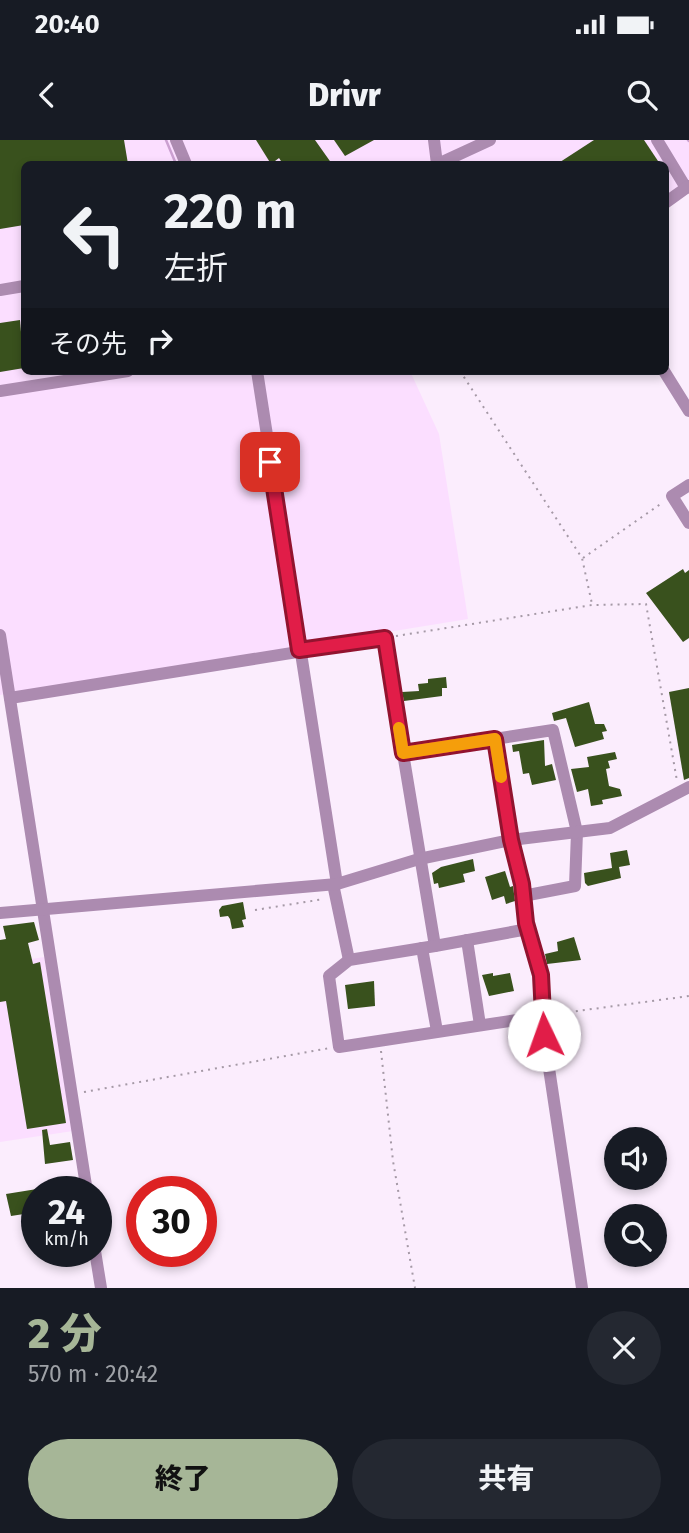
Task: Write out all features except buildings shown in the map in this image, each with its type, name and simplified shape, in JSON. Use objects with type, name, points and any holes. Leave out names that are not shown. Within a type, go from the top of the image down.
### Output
[{"type":"street","points":[[177,140],[185,161]]},
{"type":"street","points":[[434,140],[438,161]]},
{"type":"street","points":[[444,161],[490,140]]},
{"type":"street","points":[[657,140],[687,187],[669,200]]},
{"type":"street","points":[[0,290],[21,286]]},
{"type":"street","points":[[0,391],[102,375]]},
{"type":"street","points":[[258,375],[349,961]]},
{"type":"street","points":[[666,375],[689,411]]},
{"type":"street","points":[[689,485],[672,496],[689,523]]},
{"type":"street","points":[[0,635],[85,1176]]},
{"type":"street","points":[[10,698],[385,638],[419,859],[437,1031]]},
{"type":"street","points":[[403,753],[553,730],[577,832],[575,886],[523,895]]},
{"type":"street","points":[[495,739],[528,929],[541,975],[543,1016],[582,1288]]},
{"type":"street","points":[[0,913],[336,889],[419,859],[511,840],[610,828],[684,790]]},
{"type":"street","points":[[528,929],[349,961],[329,976],[339,1047],[543,1016]]},
{"type":"street","points":[[467,940],[480,1025]]},
{"type":"street","points":[[98,1267],[101,1288]]},
{"type":"path","points":[[463,375],[582,558],[592,606]]},
{"type":"path","points":[[582,558],[672,496]]},
{"type":"path","points":[[385,638],[592,606],[646,604],[684,790]]},
{"type":"path","points":[[256,910],[336,889]]},
{"type":"path","points":[[543,1016],[689,996]]},
{"type":"path","points":[[380,1040],[393,1161],[415,1288]]},
{"type":"path","points":[[72,1094],[339,1047]]},
{"type":"shaded area","points":[[0,140],[689,140],[689,182],[669,194],[669,161],[21,161],[21,375],[412,375],[439,434],[468,619],[0,695]]},
{"type":"shaded area","points":[[44,957],[73,1131],[0,1142],[0,964]]},
{"type":"waterway","points":[[166,140],[175,161]]},
{"type":"slow traffic","points":[[399,728],[403,753],[495,739],[501,777]]},
{"type":"route","points":[[270,462],[299,650],[385,638],[403,753],[495,739],[511,840],[522,884],[526,923],[541,975],[544,1035]]}]
